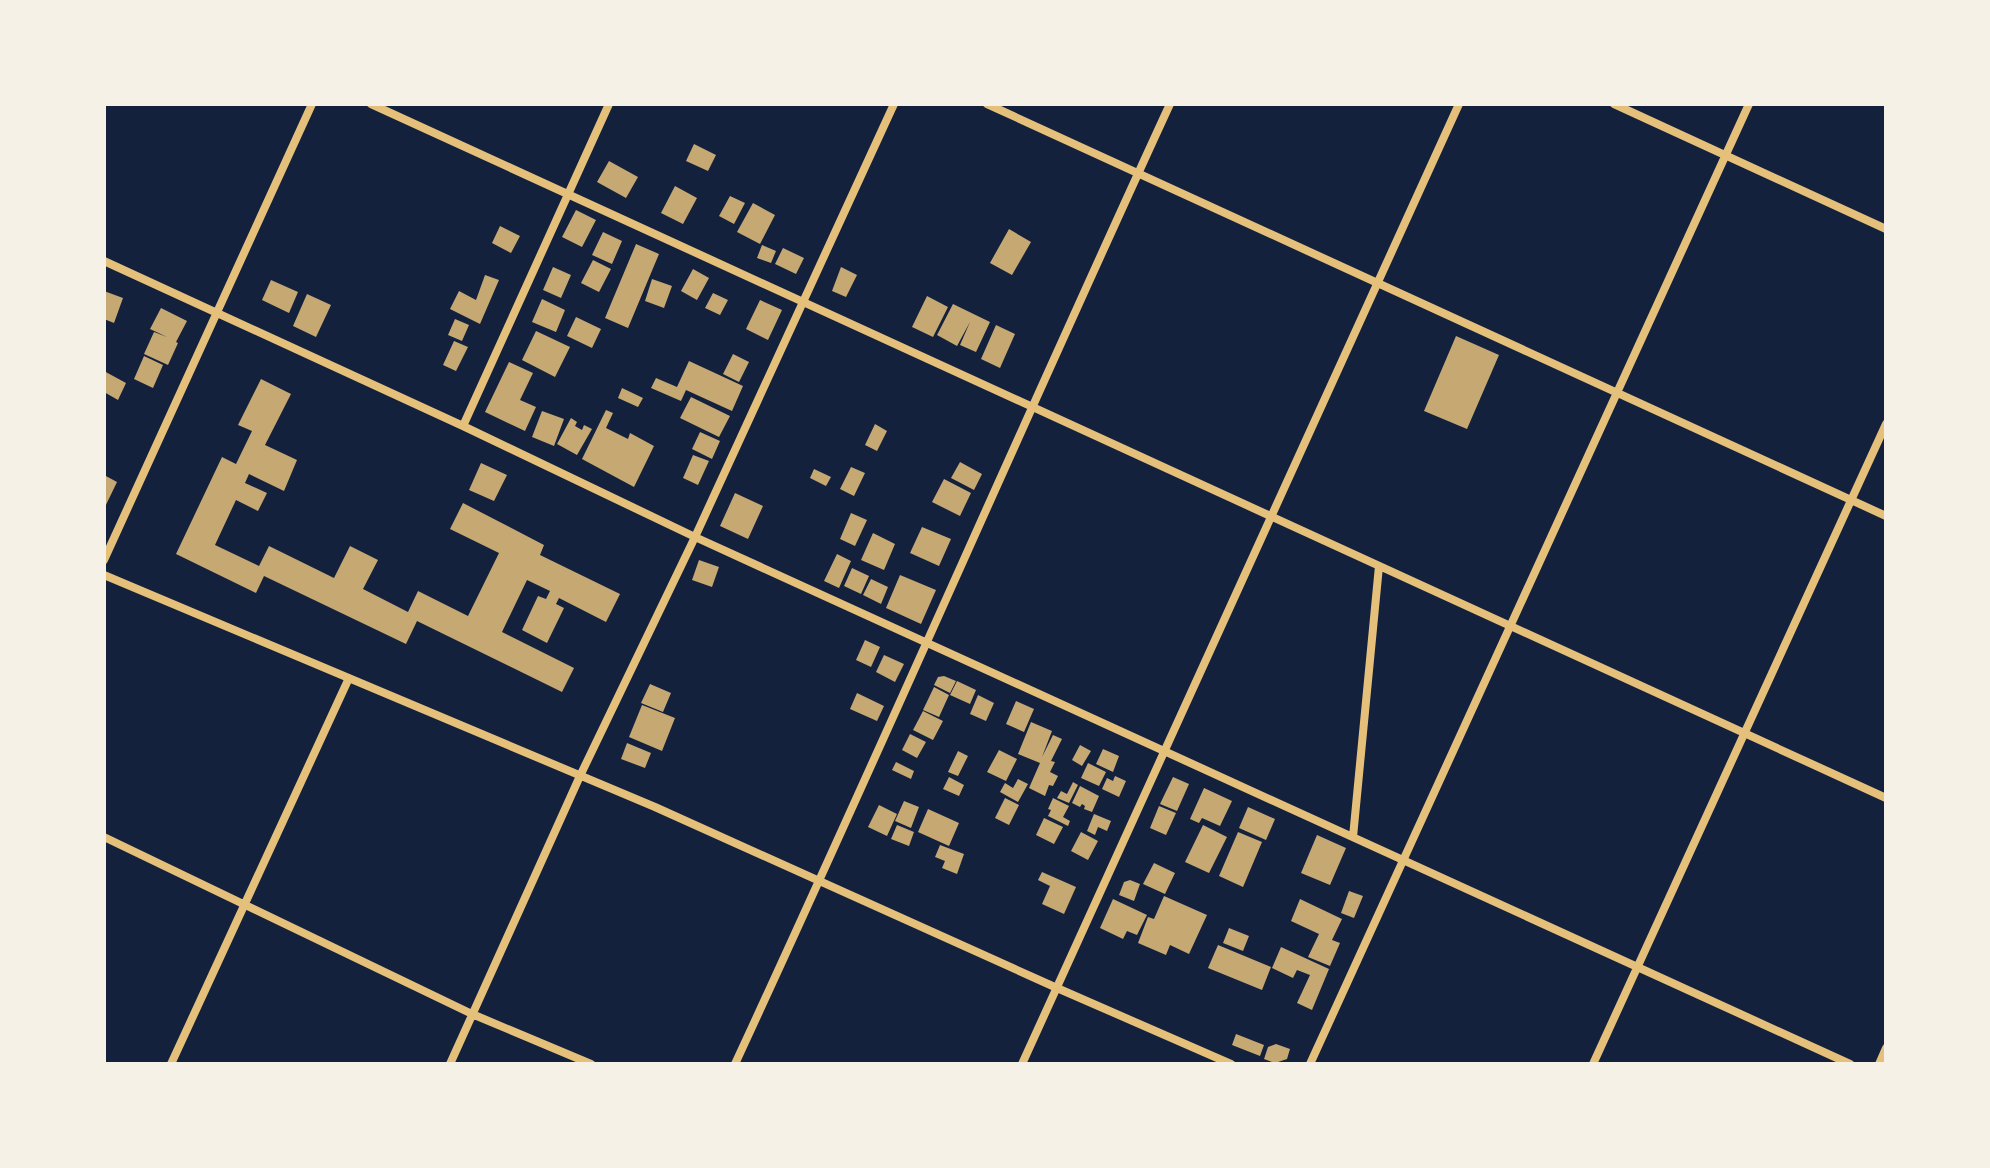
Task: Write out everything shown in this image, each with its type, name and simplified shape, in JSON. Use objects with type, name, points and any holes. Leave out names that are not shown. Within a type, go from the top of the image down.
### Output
[{"type":"street","points":[[104,560],[312,104]]},
{"type":"street","points":[[371,104],[1886,798]]},
{"type":"street","points":[[463,426],[609,104]]},
{"type":"street","points":[[450,1064],[580,776],[695,537],[894,104]]},
{"type":"street","points":[[987,104],[1886,516]]},
{"type":"street","points":[[735,1064],[1170,104]]},
{"type":"street","points":[[1022,1064],[1459,104]]},
{"type":"street","points":[[1614,104],[1886,229]]},
{"type":"street","points":[[1310,1064],[1749,104]]},
{"type":"street","points":[[104,261],[463,426],[695,537],[1850,1064]]},
{"type":"street","points":[[1593,1064],[1886,424]]},
{"type":"street","points":[[1353,837],[1379,566]]},
{"type":"street","points":[[104,575],[655,807],[1231,1064]]},
{"type":"street","points":[[171,1064],[349,678]]},
{"type":"street","points":[[104,837],[472,1014],[591,1064]]},
{"type":"street","points":[[1879,1064],[1886,1048]]},
{"type":"building","points":[[694,144],[716,155],[708,171],[686,161]]},
{"type":"building","points":[[609,161],[638,177],[626,198],[597,182]]},
{"type":"building","points":[[675,186],[697,198],[683,224],[661,213]]},
{"type":"building","points":[[730,196],[745,203],[734,224],[719,216]]},
{"type":"building","points":[[753,203],[775,215],[760,244],[737,232]]},
{"type":"building","points":[[576,210],[596,220],[582,247],[562,237]]},
{"type":"building","points":[[500,226],[520,236],[511,253],[492,243]]},
{"type":"building","points":[[1009,229],[1031,242],[1012,275],[990,263]]},
{"type":"building","points":[[603,232],[622,241],[612,264],[592,255]]},
{"type":"building","points":[[636,244],[659,254],[628,328],[605,318]]},
{"type":"building","points":[[762,245],[776,251],[771,263],[757,258]]},
{"type":"building","points":[[783,248],[804,258],[796,274],[775,264]]},
{"type":"building","points":[[593,260],[611,269],[599,292],[581,283]]},
{"type":"building","points":[[553,267],[571,275],[561,298],[543,290]]},
{"type":"building","points":[[841,267],[857,275],[846,297],[832,291]]},
{"type":"building","points":[[693,269],[709,278],[697,300],[681,291]]},
{"type":"building","points":[[485,275],[499,280],[480,324],[450,309],[459,291],[476,300]]},
{"type":"building","points":[[652,279],[672,286],[664,308],[645,301]]},
{"type":"building","points":[[271,280],[298,292],[289,313],[262,300]]},
{"type":"building","points":[[104,291],[123,298],[114,323],[104,319]]},
{"type":"building","points":[[713,293],[728,300],[720,315],[705,308]]},
{"type":"building","points":[[307,294],[331,305],[316,337],[293,326]]},
{"type":"building","points":[[927,296],[948,307],[933,337],[912,327]]},
{"type":"building","points":[[542,299],[565,310],[556,332],[532,322]]},
{"type":"building","points":[[760,300],[782,310],[768,340],[746,329]]},
{"type":"building","points":[[953,304],[990,322],[976,352],[960,345],[970,322],[957,346],[937,335]]},
{"type":"building","points":[[161,308],[187,321],[168,365],[144,354],[154,332],[167,337],[150,329]]},
{"type":"building","points":[[576,317],[601,329],[592,348],[567,336]]},
{"type":"building","points":[[455,319],[469,325],[462,341],[448,335]]},
{"type":"building","points":[[996,325],[1015,334],[1000,368],[981,359]]},
{"type":"building","points":[[536,331],[570,347],[555,377],[522,360]]},
{"type":"building","points":[[1456,336],[1499,355],[1467,429],[1424,411]]},
{"type":"building","points":[[454,341],[468,347],[456,371],[443,365]]},
{"type":"building","points":[[733,354],[749,362],[739,382],[723,374]]},
{"type":"building","points":[[144,356],[163,365],[153,388],[134,379]]},
{"type":"building","points":[[689,361],[743,386],[732,411],[686,390],[681,401],[651,388],[656,378],[677,387]]},
{"type":"building","points":[[509,362],[533,373],[520,400],[536,407],[525,431],[485,412]]},
{"type":"building","points":[[104,371],[126,383],[118,400],[104,392]]},
{"type":"building","points":[[261,379],[291,394],[265,445],[297,460],[284,491],[249,474],[245,483],[267,493],[258,511],[236,500],[215,545],[259,566],[269,546],[334,578],[350,546],[378,560],[363,589],[408,612],[418,591],[468,616],[499,553],[450,529],[463,503],[544,545],[540,555],[620,594],[606,622],[559,598],[556,604],[564,608],[547,643],[522,630],[538,596],[546,599],[550,591],[527,580],[502,632],[574,668],[562,692],[417,621],[406,644],[264,576],[256,593],[176,554],[222,457],[236,464],[252,431],[238,425]]},
{"type":"building","points":[[622,388],[643,398],[638,407],[618,398]]},
{"type":"building","points":[[691,397],[730,416],[719,437],[680,418]]},
{"type":"building","points":[[606,410],[613,413],[606,428],[628,439],[630,433],[654,446],[634,487],[582,459]]},
{"type":"building","points":[[542,411],[564,419],[554,446],[532,437]]},
{"type":"building","points":[[571,418],[577,422],[575,426],[582,430],[584,425],[592,429],[577,455],[557,444]]},
{"type":"building","points":[[875,424],[887,431],[877,451],[865,445]]},
{"type":"building","points":[[700,432],[720,441],[712,459],[692,449]]},
{"type":"building","points":[[693,455],[709,461],[698,485],[683,478]]},
{"type":"building","points":[[960,462],[982,474],[974,490],[951,478]]},
{"type":"building","points":[[481,463],[507,475],[494,501],[469,490]]},
{"type":"building","points":[[851,467],[865,473],[854,496],[840,489]]},
{"type":"building","points":[[814,469],[831,477],[826,486],[810,478]]},
{"type":"building","points":[[104,475],[117,482],[104,509]]},
{"type":"building","points":[[944,479],[971,493],[960,516],[932,502]]},
{"type":"building","points":[[735,493],[763,506],[748,539],[720,526]]},
{"type":"building","points":[[851,513],[867,520],[855,546],[840,539]]},
{"type":"building","points":[[922,527],[951,539],[939,566],[910,553]]},
{"type":"building","points":[[873,533],[895,544],[884,570],[861,560]]},
{"type":"building","points":[[837,554],[851,561],[839,588],[824,581]]},
{"type":"building","points":[[699,560],[719,567],[712,587],[692,580]]},
{"type":"building","points":[[852,568],[869,576],[861,594],[844,586]]},
{"type":"building","points":[[900,575],[936,590],[921,624],[886,608]]},
{"type":"building","points":[[871,579],[888,587],[881,604],[863,595]]},
{"type":"building","points":[[865,640],[880,647],[871,667],[856,660]]},
{"type":"building","points":[[884,655],[904,664],[895,682],[876,672]]},
{"type":"building","points":[[938,677],[956,681],[950,693],[934,685]]},
{"type":"building","points":[[957,681],[976,690],[970,704],[950,695]]},
{"type":"building","points":[[650,684],[671,693],[663,712],[641,703]]},
{"type":"building","points":[[934,687],[949,695],[939,717],[923,710]]},
{"type":"building","points":[[857,693],[884,706],[877,721],[850,709]]},
{"type":"building","points":[[978,695],[994,703],[986,721],[970,714]]},
{"type":"building","points":[[1016,701],[1034,709],[1024,732],[1006,724]]},
{"type":"building","points":[[642,705],[675,718],[662,751],[629,737]]},
{"type":"building","points":[[923,711],[943,721],[933,740],[913,730]]},
{"type":"building","points":[[1031,722],[1052,731],[1042,757],[1053,735],[1062,739],[1051,761],[1055,762],[1050,772],[1058,776],[1053,786],[1049,785],[1045,796],[1029,788],[1040,763],[1018,754]]},
{"type":"building","points":[[910,734],[926,742],[917,758],[902,750]]},
{"type":"building","points":[[627,743],[651,753],[645,768],[621,759]]},
{"type":"building","points":[[1080,745],[1091,751],[1082,766],[1072,760]]},
{"type":"building","points":[[1103,749],[1119,756],[1113,772],[1096,764]]},
{"type":"building","points":[[999,750],[1017,759],[1006,781],[987,772]]},
{"type":"building","points":[[958,751],[968,756],[958,776],[948,772]]},
{"type":"building","points":[[896,762],[914,771],[911,779],[892,770]]},
{"type":"building","points":[[1088,763],[1106,772],[1099,786],[1081,778]]},
{"type":"building","points":[[1115,776],[1126,781],[1119,797],[1102,789],[1107,778],[1113,781]]},
{"type":"building","points":[[949,777],[964,785],[959,796],[943,789]]},
{"type":"building","points":[[1173,777],[1189,784],[1177,811],[1160,804]]},
{"type":"building","points":[[1018,779],[1028,784],[1018,802],[1000,792],[1005,783],[1013,788]]},
{"type":"building","points":[[1073,782],[1078,785],[1069,803],[1057,798],[1061,791],[1067,794]]},
{"type":"building","points":[[1080,786],[1099,796],[1092,812],[1084,809],[1082,804],[1080,807],[1072,803]]},
{"type":"building","points":[[1204,788],[1232,801],[1220,826],[1202,818],[1199,823],[1190,819]]},
{"type":"building","points":[[1005,798],[1019,805],[1009,825],[995,818]]},
{"type":"building","points":[[1053,798],[1069,806],[1063,817],[1070,821],[1068,826],[1048,816]]},
{"type":"building","points":[[904,801],[919,807],[911,828],[895,821]]},
{"type":"building","points":[[879,805],[897,814],[887,836],[868,827]]},
{"type":"building","points":[[1159,806],[1176,813],[1166,835],[1150,828]]},
{"type":"building","points":[[1248,807],[1275,819],[1266,840],[1239,828]]},
{"type":"building","points":[[928,809],[959,823],[949,846],[918,832]]},
{"type":"building","points":[[1094,814],[1111,821],[1107,831],[1098,827],[1095,835],[1087,831]]},
{"type":"building","points":[[1044,818],[1063,827],[1054,844],[1036,835]]},
{"type":"building","points":[[897,825],[914,832],[909,846],[891,839]]},
{"type":"building","points":[[1203,825],[1227,837],[1209,873],[1185,862]]},
{"type":"building","points":[[1081,832],[1098,841],[1088,860],[1071,851]]},
{"type":"building","points":[[1238,832],[1262,842],[1243,887],[1219,876]]},
{"type":"building","points":[[1317,835],[1346,848],[1330,885],[1301,873]]},
{"type":"building","points":[[940,845],[964,854],[957,874],[942,868],[945,861],[935,857]]},
{"type":"building","points":[[1154,863],[1175,873],[1165,894],[1143,884]]},
{"type":"building","points":[[1042,872],[1076,887],[1064,914],[1042,904],[1050,886],[1038,880]]},
{"type":"building","points":[[1130,880],[1140,884],[1134,901],[1119,895],[1124,882]]},
{"type":"building","points":[[1349,891],[1363,896],[1354,918],[1341,913]]},
{"type":"building","points":[[1164,896],[1207,915],[1189,954],[1170,945],[1166,955],[1138,943],[1148,917],[1154,919]]},
{"type":"building","points":[[1113,899],[1147,915],[1137,935],[1127,931],[1123,939],[1100,928]]},
{"type":"building","points":[[1300,899],[1342,919],[1332,940],[1340,943],[1330,966],[1308,957],[1319,934],[1291,921]]},
{"type":"building","points":[[1229,928],[1249,936],[1243,951],[1223,943]]},
{"type":"building","points":[[1218,945],[1271,967],[1262,990],[1208,968]]},
{"type":"building","points":[[1281,947],[1329,969],[1312,1010],[1297,1003],[1310,975],[1297,970],[1293,978],[1272,968]]},
{"type":"building","points":[[1236,1034],[1264,1045],[1260,1056],[1232,1045]]},
{"type":"building","points":[[1276,1044],[1290,1049],[1287,1059],[1275,1063],[1264,1059],[1268,1047]]}]
